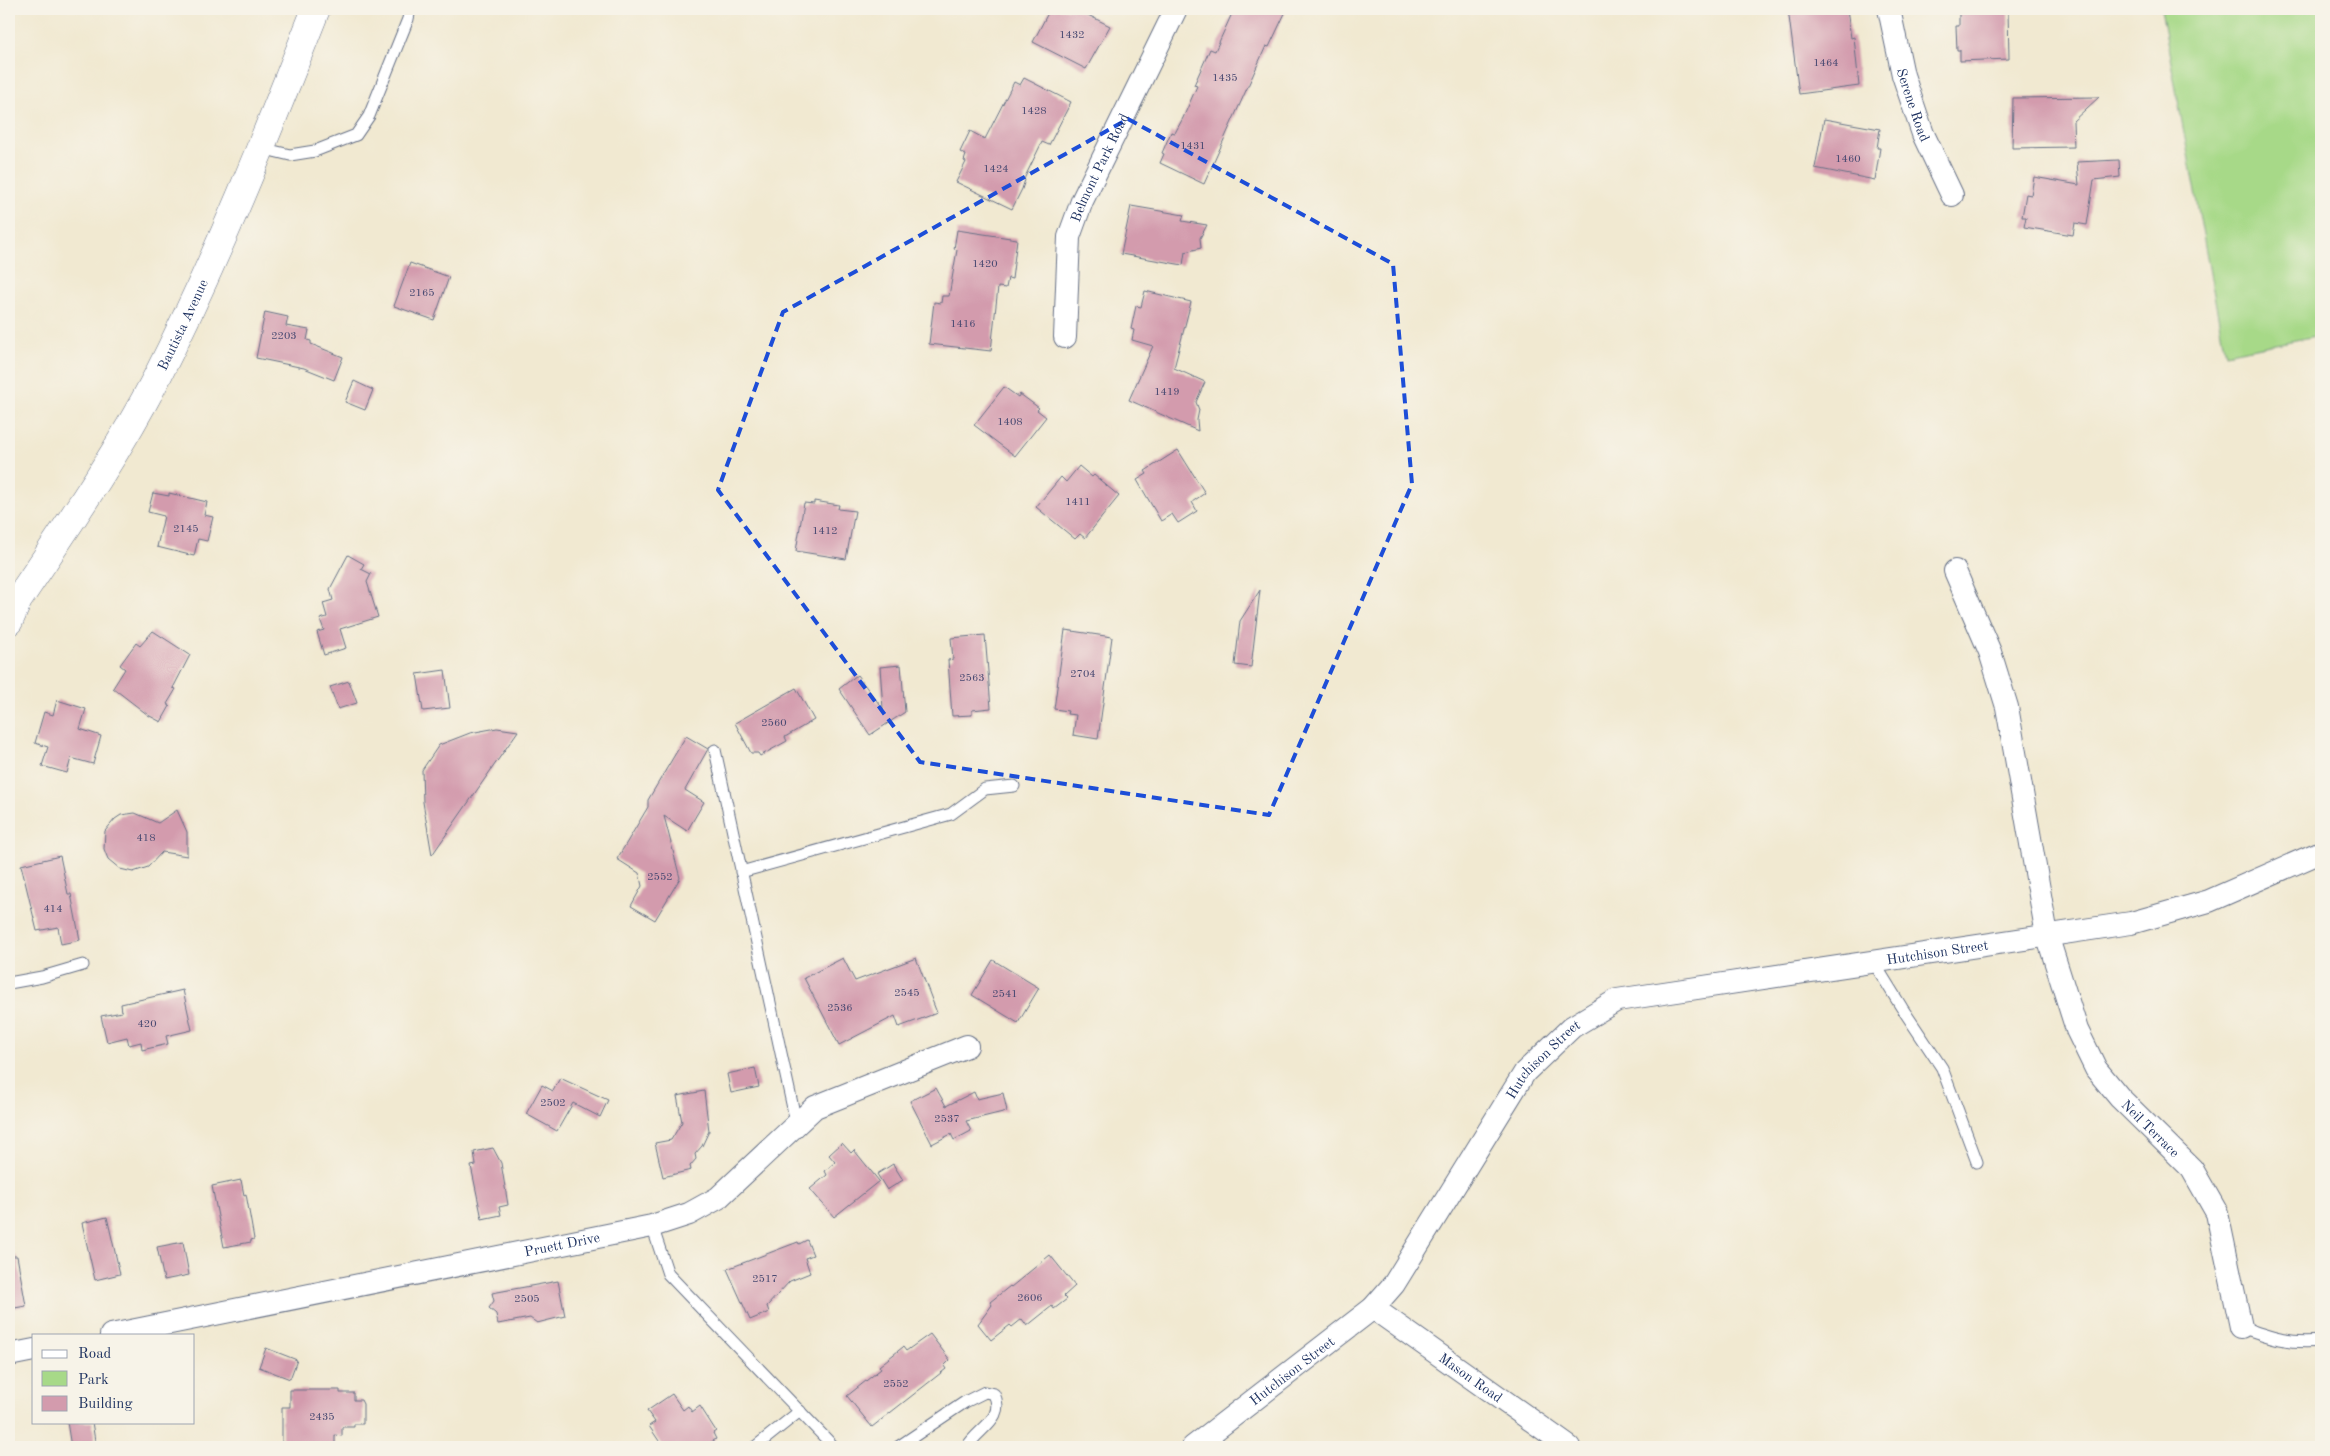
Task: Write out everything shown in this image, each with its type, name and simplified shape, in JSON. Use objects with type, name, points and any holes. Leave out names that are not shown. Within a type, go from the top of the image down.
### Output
[{"type":"street","name":"Bautista Avenue","points":[[9,621],[18,600],[94,487],[155,381],[211,267],[316,9]]},
{"type":"street","name":"Belmont Park Road","points":[[1065,337],[1069,237],[1082,201],[1176,9]]},
{"type":"street","name":"Serene Road","points":[[1889,9],[1903,74],[1923,134],[1952,195]]},
{"type":"street","points":[[1954,571],[1990,652],[2008,707],[2046,935]]},
{"type":"street","name":"Hutchison Street","points":[[1208,1443],[1373,1308],[1394,1284],[1525,1072],[1572,1027],[1617,1000],[2131,923],[2209,901],[2321,852]]},
{"type":"street","name":"Neil Terrace","points":[[2046,935],[2077,1030],[2096,1069],[2120,1098],[2192,1169],[2217,1214],[2242,1328]]},
{"type":"street","name":"Pruett Drive","points":[[116,1334],[652,1226],[689,1214],[718,1198],[796,1122],[815,1107],[967,1046]]},
{"type":"street","name":"Mason Road","points":[[1373,1308],[1569,1447]]},
{"type":"street","points":[[9,1355],[32,1350]]},
{"type":"lane","points":[[261,148],[290,155],[316,151],[356,135],[369,116],[408,19],[410,9]]},
{"type":"lane","points":[[715,750],[796,1122]]},
{"type":"lane","points":[[741,872],[952,814],[985,789],[1014,786]]},
{"type":"lane","points":[[1873,961],[1942,1068],[1977,1162]]},
{"type":"lane","points":[[9,983],[42,977],[82,965]]},
{"type":"lane","points":[[652,1226],[668,1274],[834,1447]]},
{"type":"lane","points":[[2242,1328],[2282,1342],[2321,1341]]},
{"type":"lane","points":[[898,1447],[965,1402],[986,1392],[994,1394],[998,1402],[997,1412],[967,1447]]},
{"type":"lane","points":[[756,1447],[800,1411]]},
{"type":"highlighted area","points":[[1128,119],[1393,264],[1412,484],[1269,815],[920,762],[718,490],[783,312]]},
{"type":"green space","points":[[2161,9],[2321,9],[2321,335],[2225,354]]},
{"type":"building","points":[[1050,9],[1076,9],[1110,26],[1086,69],[1033,42]]},
{"type":"building","points":[[1234,9],[1287,9],[1269,47],[1266,46],[1204,184],[1160,163],[1171,132],[1175,133],[1183,118],[1197,86],[1194,85],[1210,49],[1215,51]]},
{"type":"building","points":[[1788,9],[1847,9],[1851,38],[1854,37],[1859,86],[1799,94]]},
{"type":"building","points":[[2008,9],[2009,59],[1960,61],[1960,50],[1957,50],[1956,26],[1959,26],[1959,10]]},
{"type":"building","points":[[1024,78],[1071,102],[1049,145],[1042,142],[1012,209],[956,182],[966,162],[964,161],[966,155],[960,152],[970,131],[985,139],[1014,82],[1020,85]]},
{"type":"building","points":[[2099,97],[2073,121],[2074,147],[2012,148],[2013,98]]},
{"type":"building","points":[[1824,119],[1880,129],[1877,148],[1880,148],[1875,180],[1815,168]]},
{"type":"building","points":[[2119,160],[2120,177],[2094,180],[2087,225],[2075,223],[2073,235],[2024,227],[2026,217],[2022,217],[2026,194],[2031,195],[2034,177],[2079,185],[2077,162]]},
{"type":"building","points":[[1131,206],[1184,215],[1182,221],[1207,225],[1200,238],[1201,248],[1185,252],[1183,265],[1121,254]]},
{"type":"building","points":[[957,230],[1017,239],[1012,279],[1008,278],[1006,288],[998,287],[991,351],[929,344],[934,302],[941,303],[942,296],[949,296],[957,250],[954,249]]},
{"type":"building","points":[[410,263],[449,277],[434,320],[394,306]]},
{"type":"building","points":[[1145,291],[1191,302],[1174,368],[1205,382],[1196,402],[1199,410],[1197,420],[1198,431],[1129,400],[1153,346],[1132,340],[1134,330],[1131,329],[1136,306],[1141,307]]},
{"type":"building","points":[[265,312],[288,317],[286,326],[309,330],[307,340],[311,341],[311,344],[343,357],[334,380],[304,368],[256,358]]},
{"type":"building","points":[[354,381],[373,390],[365,410],[345,402]]},
{"type":"building","points":[[1004,387],[1018,397],[1020,394],[1039,408],[1037,410],[1046,417],[1015,456],[974,425]]},
{"type":"building","points":[[1178,450],[1205,493],[1192,502],[1197,511],[1178,523],[1172,514],[1161,521],[1137,480],[1147,474],[1145,471]]},
{"type":"building","points":[[1079,466],[1092,477],[1094,475],[1119,496],[1085,538],[1080,534],[1075,539],[1036,507],[1061,477],[1066,482]]},
{"type":"building","points":[[153,493],[169,496],[169,493],[207,502],[204,515],[213,517],[207,541],[198,539],[194,556],[157,547],[164,516],[148,512]]},
{"type":"building","points":[[814,501],[839,505],[838,509],[855,511],[846,559],[796,551],[804,503],[814,504]]},
{"type":"building","points":[[348,555],[364,564],[361,569],[371,574],[367,582],[378,617],[340,629],[346,648],[324,655],[317,632],[324,630],[320,619],[327,617],[323,603],[333,600],[330,589]]},
{"type":"building","points":[[1260,590],[1251,667],[1235,665],[1240,621]]},
{"type":"building","points":[[1065,630],[1112,637],[1098,739],[1073,735],[1076,715],[1067,714],[1068,711],[1054,709]]},
{"type":"building","points":[[153,631],[190,655],[173,688],[176,689],[167,704],[170,706],[161,722],[148,715],[113,688],[125,669],[120,665],[136,643],[140,646]]},
{"type":"building","points":[[985,635],[991,708],[972,710],[972,715],[952,716],[948,660],[953,659],[951,638]]},
{"type":"building","points":[[901,665],[905,712],[870,735],[839,689],[857,675],[883,709],[880,667]]},
{"type":"building","points":[[445,670],[450,708],[423,711],[417,674]]},
{"type":"building","points":[[349,681],[357,703],[338,709],[330,687]]},
{"type":"building","points":[[796,688],[814,720],[785,737],[787,741],[760,756],[758,753],[751,753],[735,723]]},
{"type":"building","points":[[57,700],[86,709],[80,729],[101,736],[93,764],[71,758],[67,773],[42,766],[48,747],[35,743],[44,712],[53,715]]},
{"type":"building","points":[[497,728],[518,731],[432,855],[423,802],[422,770],[439,745],[470,733]]},
{"type":"building","points":[[686,736],[708,749],[685,790],[704,802],[687,831],[664,816],[680,878],[655,920],[631,906],[642,886],[639,873],[617,859],[648,807],[648,800]]},
{"type":"building","points":[[177,810],[187,832],[187,856],[162,852],[148,867],[133,872],[120,869],[108,859],[104,849],[105,831],[115,819],[121,815],[135,813],[158,823]]},
{"type":"building","points":[[60,856],[68,894],[71,894],[80,940],[61,944],[58,927],[37,931],[21,865]]},
{"type":"building","points":[[843,958],[855,981],[916,958],[937,1013],[899,1027],[895,1016],[839,1045],[804,978]]},
{"type":"building","points":[[993,960],[1039,988],[1018,1023],[972,995]]},
{"type":"building","points":[[183,990],[192,1030],[166,1036],[168,1044],[142,1050],[141,1042],[129,1045],[127,1037],[107,1042],[101,1016],[122,1012],[121,1004]]},
{"type":"building","points":[[755,1068],[759,1087],[731,1093],[727,1074]]},
{"type":"building","points":[[560,1078],[608,1100],[600,1117],[573,1103],[557,1131],[526,1114],[542,1085],[553,1091]]},
{"type":"building","points":[[936,1088],[946,1106],[974,1092],[977,1099],[1003,1093],[1007,1111],[966,1121],[971,1131],[954,1140],[951,1134],[932,1144],[910,1101]]},
{"type":"building","points":[[704,1091],[709,1131],[702,1146],[695,1154],[696,1159],[690,1166],[691,1170],[663,1177],[655,1143],[671,1140],[682,1122],[677,1096]]},
{"type":"building","points":[[842,1143],[851,1153],[854,1150],[879,1181],[834,1217],[810,1189],[827,1175],[825,1171],[835,1162],[829,1155]]},
{"type":"building","points":[[493,1148],[501,1163],[508,1205],[499,1207],[501,1215],[482,1219],[471,1166],[476,1165],[474,1152]]},
{"type":"building","points":[[893,1164],[903,1180],[887,1190],[877,1174]]},
{"type":"building","points":[[241,1180],[244,1195],[246,1194],[254,1239],[251,1242],[224,1247],[212,1186]]},
{"type":"building","points":[[107,1217],[120,1274],[95,1280],[82,1223]]},
{"type":"building","points":[[807,1240],[813,1255],[805,1258],[810,1273],[790,1281],[767,1306],[769,1312],[750,1320],[727,1269]]},
{"type":"building","points":[[183,1242],[189,1275],[164,1280],[157,1247]]},
{"type":"building","points":[[1050,1255],[1075,1286],[1064,1296],[1067,1299],[1054,1309],[1052,1306],[1027,1326],[1022,1319],[1012,1327],[1010,1325],[991,1340],[978,1324],[992,1305],[990,1302]]},
{"type":"building","points":[[9,1256],[17,1256],[26,1306],[9,1309]]},
{"type":"building","points":[[558,1281],[565,1316],[537,1323],[530,1318],[498,1324],[496,1314],[489,1308],[494,1301],[492,1293]]},
{"type":"building","points":[[930,1334],[950,1360],[944,1366],[946,1369],[872,1427],[847,1396],[881,1369],[879,1366],[903,1347],[906,1351]]},
{"type":"building","points":[[266,1348],[297,1360],[290,1379],[259,1367]]},
{"type":"building","points":[[290,1390],[340,1390],[340,1393],[354,1393],[354,1400],[361,1400],[363,1404],[363,1424],[354,1424],[354,1427],[342,1427],[342,1436],[335,1435],[335,1446],[282,1446],[282,1407],[290,1407]]},
{"type":"building","points":[[672,1394],[683,1410],[688,1406],[692,1412],[700,1406],[716,1431],[713,1433],[716,1439],[704,1447],[663,1447],[649,1426],[655,1422],[647,1411]]},
{"type":"building","points":[[67,1424],[92,1424],[96,1447],[71,1447]]}]
